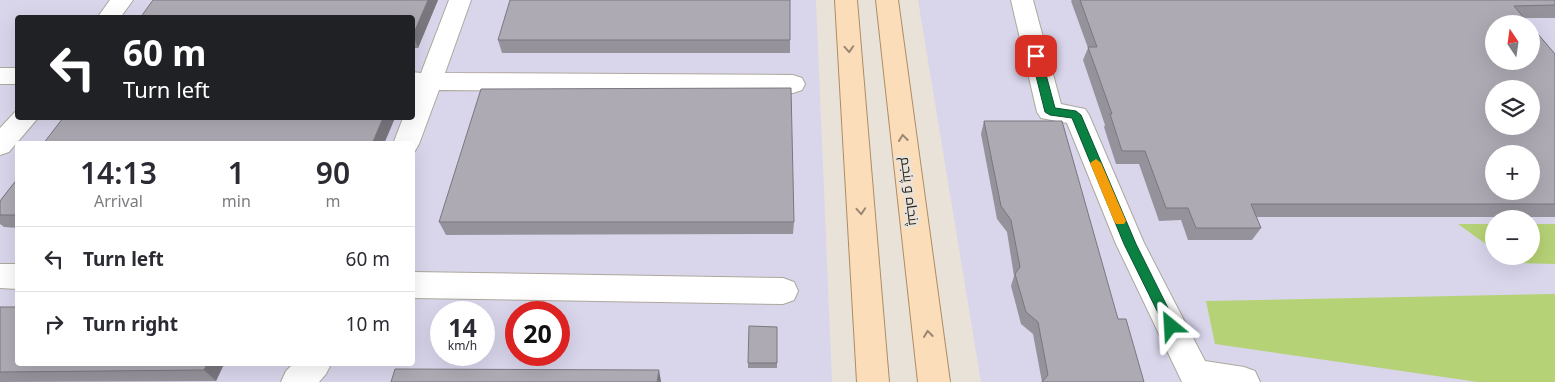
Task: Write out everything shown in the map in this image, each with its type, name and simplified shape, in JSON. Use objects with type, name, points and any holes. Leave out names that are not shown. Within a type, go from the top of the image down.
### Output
[{"type":"main road","points":[[846,0],[873,382]]},
{"type":"main road","name":"پنجاه و پنجم","points":[[886,0],[934,382]]},
{"type":"lane","points":[[110,15],[122,0]]},
{"type":"lane","points":[[415,106],[421,81],[460,0]]},
{"type":"lane","points":[[1022,0],[1050,112],[1076,115],[1130,244],[1195,374],[1244,382]]},
{"type":"lane","points":[[0,76],[15,76]]},
{"type":"lane","points":[[421,81],[793,84]]},
{"type":"lane","points":[[0,145],[23,120]]},
{"type":"lane","points":[[407,141],[412,120]]},
{"type":"lane","points":[[0,276],[15,277]]},
{"type":"lane","points":[[415,285],[783,291]]},
{"type":"lane","points":[[297,382],[313,366]]},
{"type":"shaded area","points":[[0,0],[816,0],[832,382],[0,382]]},
{"type":"shaded area","points":[[918,0],[1555,0],[1555,382],[981,382]]},
{"type":"green space","points":[[1458,224],[1485,224],[1485,244]]},
{"type":"green space","points":[[1540,224],[1555,224],[1555,264],[1540,264]]},
{"type":"green space","points":[[1555,294],[1555,382],[1478,382],[1215,344],[1206,301]]},
{"type":"building","points":[[153,0],[428,0],[415,30],[415,15],[142,15]]},
{"type":"building","points":[[510,0],[790,0],[790,40],[498,40]]},
{"type":"building","points":[[1080,0],[1555,0],[1555,5],[1514,6],[1522,15],[1485,15],[1485,70],[1540,70],[1540,36],[1555,54],[1555,204],[1251,204],[1261,228],[1196,228],[1188,208],[1166,208],[1145,151],[1122,151],[1110,114],[1112,114],[1088,47],[1097,47]]},
{"type":"building","points":[[791,88],[794,222],[439,222],[481,89]]},
{"type":"building","points":[[61,120],[382,120],[373,141],[45,141]]},
{"type":"building","points":[[984,121],[1062,121],[1118,319],[1126,319],[1144,382],[1042,382],[1048,375],[1038,322],[1026,312],[1015,274],[1020,267],[1011,220],[1001,206]]},
{"type":"building","points":[[15,182],[15,215],[0,215],[0,201]]},
{"type":"building","points":[[0,307],[15,307],[15,366],[206,366],[204,370],[0,372]]},
{"type":"building","points":[[749,326],[777,327],[777,363],[748,363]]},
{"type":"building","points":[[395,369],[659,370],[657,382],[391,382]]},
{"type":"slow traffic","points":[[1096,163],[1120,221]]},
{"type":"route","points":[[1036,56],[1050,112],[1076,115],[1130,244],[1171,326]]}]
